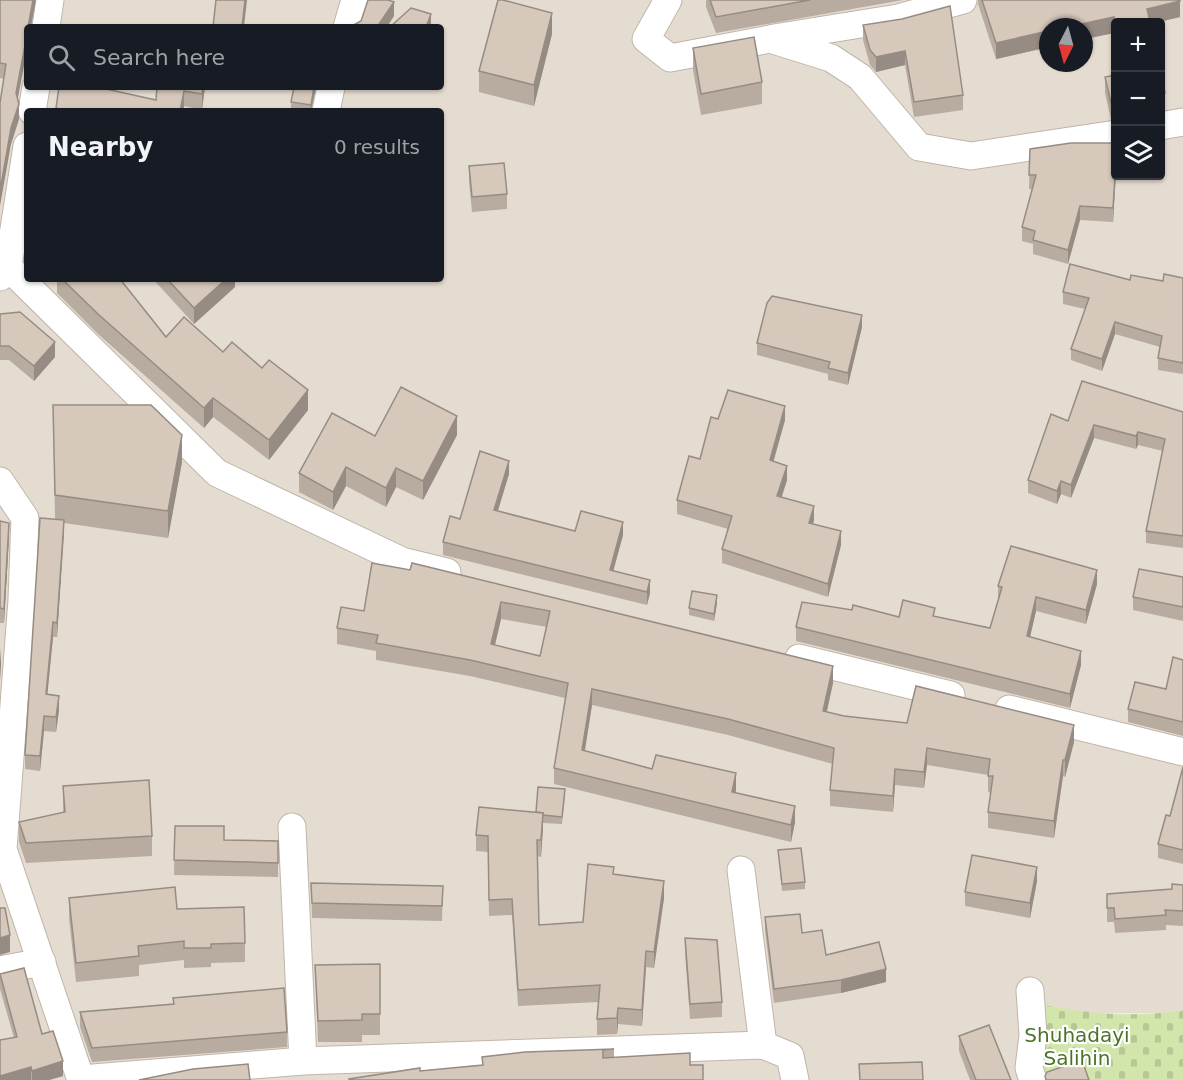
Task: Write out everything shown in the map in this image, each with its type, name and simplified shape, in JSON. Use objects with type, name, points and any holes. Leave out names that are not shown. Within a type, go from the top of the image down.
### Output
[{"type":"street","points":[[46,24],[50,0]]},
{"type":"street","points":[[348,24],[355,0]]},
{"type":"street","points":[[668,0],[646,39],[670,57],[898,18],[963,0]]},
{"type":"street","points":[[770,39],[831,58],[860,78],[919,147],[971,156],[1111,135]]},
{"type":"street","points":[[32,108],[36,90]]},
{"type":"street","points":[[327,108],[330,90]]},
{"type":"street","points":[[1165,125],[1183,122]]},
{"type":"street","points":[[24,162],[4,272],[217,473],[402,561],[472,578]]},
{"type":"street","points":[[0,481],[25,518],[22,600],[3,849],[81,1079],[303,1061],[763,1045],[790,1056],[795,1080]]},
{"type":"street","points":[[775,652],[1183,752]]},
{"type":"street","points":[[292,827],[303,1061]]},
{"type":"street","points":[[741,870],[763,1045]]},
{"type":"street","points":[[0,970],[42,962]]},
{"type":"street","points":[[1030,991],[1033,1035],[1029,1068],[1034,1080]]},
{"type":"shaded area","points":[[0,0],[1183,0],[1183,1010],[1164,1013],[1086,1013],[1045,1005],[1030,1080],[0,1080]]},
{"type":"green space","name":"Shuhadayi Salihin","points":[[1045,1005],[1114,1014],[1148,1014],[1183,1010],[1183,1080],[1030,1080],[1040,1055]]},
{"type":"building","points":[[0,0],[33,0],[29,24],[24,24],[24,51],[16,93],[19,104],[11,128],[0,191],[0,103],[6,64],[0,63]]},
{"type":"building","points":[[216,0],[245,0],[242,24],[213,24]]},
{"type":"building","points":[[368,0],[394,2],[379,24],[356,24],[361,21]]},
{"type":"building","points":[[498,0],[552,13],[534,85],[479,71]]},
{"type":"building","points":[[710,0],[810,0],[716,17]]},
{"type":"building","points":[[982,0],[1180,0],[1147,9],[1149,18],[1114,17],[1093,22],[1093,18],[1039,18],[1039,33],[996,43]]},
{"type":"building","points":[[950,6],[963,95],[914,102],[905,51],[876,57],[870,50],[863,25],[902,19]]},
{"type":"building","points":[[411,8],[431,14],[427,24],[393,24]]},
{"type":"building","points":[[754,37],[762,82],[701,94],[693,48]]},
{"type":"building","points":[[1111,76],[1111,103],[1105,77]]},
{"type":"building","points":[[59,90],[111,90],[156,100],[157,90],[203,90],[202,94],[184,91],[181,108],[56,108]]},
{"type":"building","points":[[293,90],[314,90],[311,105],[291,102]]},
{"type":"building","points":[[1071,143],[1111,143],[1111,180],[1115,180],[1113,208],[1080,206],[1068,250],[1033,240],[1035,231],[1022,227],[1036,175],[1029,175],[1030,149]]},
{"type":"building","points":[[504,163],[507,194],[472,197],[469,166]]},
{"type":"building","points":[[1070,264],[1130,280],[1131,275],[1163,281],[1164,274],[1183,278],[1183,363],[1158,358],[1162,336],[1115,322],[1102,359],[1071,349],[1089,298],[1063,292]]},
{"type":"building","points":[[65,282],[122,282],[166,337],[184,317],[223,352],[232,342],[262,368],[269,360],[308,390],[269,440],[213,398],[204,408]]},
{"type":"building","points":[[170,282],[223,282],[194,308]]},
{"type":"building","points":[[772,296],[862,315],[848,373],[828,368],[830,362],[757,343],[767,303]]},
{"type":"building","points":[[20,312],[55,342],[34,366],[9,346],[0,346],[0,314]]},
{"type":"building","points":[[1082,381],[1183,412],[1183,536],[1146,531],[1165,439],[1138,432],[1136,436],[1094,425],[1071,485],[1061,481],[1057,491],[1028,480],[1051,414],[1068,421]]},
{"type":"building","points":[[401,387],[457,416],[423,481],[396,468],[386,488],[346,467],[333,492],[299,473],[332,413],[375,436]]},
{"type":"building","points":[[728,390],[785,406],[770,460],[787,466],[777,496],[814,506],[809,523],[841,531],[828,584],[722,549],[732,516],[677,500],[689,456],[700,459],[711,417],[718,419]]},
{"type":"building","points":[[53,405],[151,405],[182,435],[168,511],[55,495]]},
{"type":"building","points":[[480,451],[509,461],[494,510],[575,531],[581,511],[623,522],[610,570],[650,580],[647,592],[443,542],[450,516],[460,519]]},
{"type":"building","points":[[40,518],[64,520],[57,623],[53,622],[46,694],[59,696],[56,717],[44,716],[40,756],[25,755]]},
{"type":"building","points":[[0,521],[9,523],[4,609],[0,608]]},
{"type":"building","points":[[1011,546],[1097,570],[1086,610],[1036,597],[1027,636],[1081,651],[1070,694],[796,627],[802,602],[852,610],[853,605],[899,617],[903,600],[935,608],[933,616],[990,628],[1002,587],[998,586]]},
{"type":"building","points":[[372,563],[410,570],[412,563],[833,666],[823,711],[844,716],[907,723],[916,686],[1074,725],[1065,760],[1063,760],[1054,821],[988,812],[993,776],[988,776],[990,759],[927,748],[924,772],[895,769],[893,796],[830,790],[834,748],[728,719],[592,689],[582,750],[652,769],[656,755],[736,773],[732,792],[795,806],[791,825],[554,768],[568,683],[470,660],[376,643],[378,635],[337,628],[341,607],[364,611]],"holes":[[[501,602],[550,611],[540,656],[491,644]]]},
{"type":"building","points":[[1139,569],[1183,577],[1183,607],[1133,597]]},
{"type":"building","points":[[692,591],[717,595],[714,614],[689,608]]},
{"type":"building","points":[[1173,657],[1183,660],[1183,722],[1128,709],[1135,682],[1166,689]]},
{"type":"building","points":[[1183,767],[1183,850],[1158,844],[1166,815],[1170,816]]},
{"type":"building","points":[[149,780],[152,836],[26,843],[19,822],[65,812],[63,786]]},
{"type":"building","points":[[538,787],[565,789],[562,817],[536,812]]},
{"type":"building","points":[[479,807],[543,813],[541,840],[537,840],[539,925],[583,922],[588,864],[614,867],[613,874],[664,881],[654,952],[646,951],[642,1010],[618,1008],[617,1018],[597,1019],[600,985],[518,990],[512,899],[489,900],[488,836],[476,835]]},
{"type":"building","points":[[175,826],[224,826],[224,840],[278,841],[278,863],[174,860]]},
{"type":"building","points":[[801,848],[805,882],[782,884],[778,850]]},
{"type":"building","points":[[972,855],[1037,867],[1030,903],[965,892]]},
{"type":"building","points":[[311,883],[443,886],[442,906],[312,903]]},
{"type":"building","points":[[1172,884],[1183,885],[1183,911],[1165,910],[1166,915],[1115,919],[1114,908],[1107,908],[1107,894],[1172,889]]},
{"type":"building","points":[[175,887],[177,909],[244,907],[245,943],[211,944],[211,948],[184,948],[184,941],[138,946],[139,956],[76,963],[69,898]]},
{"type":"building","points":[[0,908],[5,908],[10,935],[0,938]]},
{"type":"building","points":[[800,914],[802,933],[822,930],[826,955],[879,942],[886,969],[841,980],[774,989],[765,917]]},
{"type":"building","points":[[685,938],[717,940],[722,1002],[690,1004]]},
{"type":"building","points":[[380,964],[380,1014],[362,1014],[362,1020],[318,1021],[315,965]]},
{"type":"building","points":[[24,968],[42,1034],[53,1031],[63,1061],[32,1071],[31,1067],[0,1076],[0,1040],[17,1037],[0,974]]},
{"type":"building","points":[[284,988],[287,1032],[92,1048],[80,1012],[174,1004],[173,998]]},
{"type":"building","points":[[989,1025],[1011,1080],[976,1080],[959,1036]]},
{"type":"building","points":[[614,1049],[603,1050],[603,1058],[690,1053],[690,1065],[703,1065],[703,1080],[349,1080],[420,1068],[420,1071],[483,1065],[482,1057],[525,1052]]},
{"type":"building","points":[[1082,1060],[1089,1080],[1046,1080],[1047,1072]]},
{"type":"building","points":[[922,1062],[923,1080],[860,1080],[859,1064]]},
{"type":"building","points":[[248,1064],[250,1080],[139,1080],[193,1069]]}]
